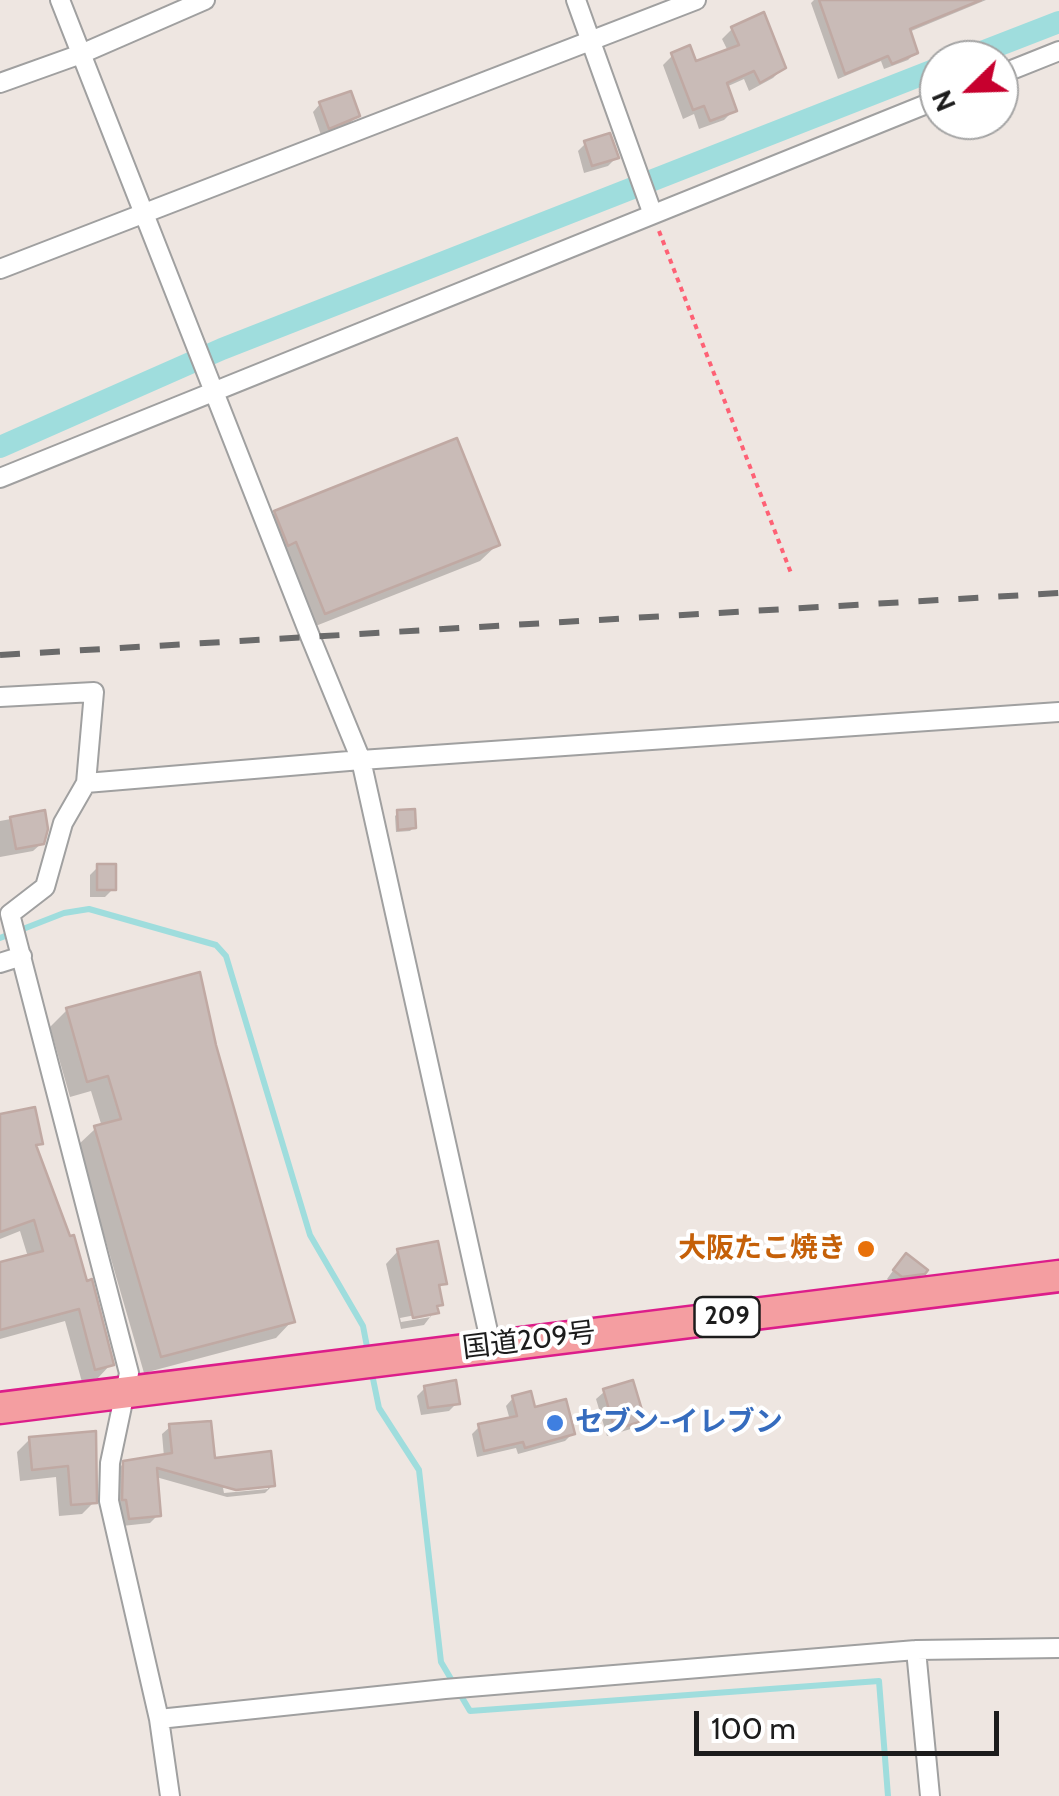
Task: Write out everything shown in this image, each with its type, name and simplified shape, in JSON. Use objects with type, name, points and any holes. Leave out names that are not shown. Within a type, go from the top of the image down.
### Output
[{"type":"highway","name":"国道209号","points":[[0,1408],[1059,1276]]},
{"type":"street","points":[[60,0],[361,760],[491,1346]]},
{"type":"street","points":[[0,84],[205,0]]},
{"type":"street","points":[[576,0],[652,212]]},
{"type":"street","points":[[0,270],[696,0]]},
{"type":"street","points":[[1019,67],[1059,52]]},
{"type":"street","points":[[0,478],[919,107]]},
{"type":"street","points":[[0,698],[94,692],[86,783],[63,823],[45,888],[7,918],[21,950],[129,1373],[110,1463],[109,1500],[159,1719],[170,1796]]},
{"type":"street","points":[[86,783],[1059,712]]},
{"type":"street","points":[[0,964],[21,950]]},
{"type":"street","points":[[159,1719],[454,1688],[916,1650],[1059,1648]]},
{"type":"street","points":[[916,1650],[930,1796]]},
{"type":"path","points":[[652,212],[790,573]]},
{"type":"building","points":[[819,0],[981,0],[910,29],[918,53],[892,64],[888,56],[845,74]]},
{"type":"building","points":[[764,12],[786,68],[760,83],[754,71],[727,83],[737,111],[710,121],[704,106],[693,110],[671,53],[690,45],[696,61],[739,45],[731,27]]},
{"type":"building","points":[[351,91],[360,116],[329,129],[319,102]]},
{"type":"building","points":[[610,133],[619,158],[592,166],[584,141]]},
{"type":"building","points":[[457,438],[500,545],[325,614],[296,542],[288,546],[274,511]]},
{"type":"building","points":[[415,809],[416,828],[398,830],[397,810]]},
{"type":"building","points":[[45,810],[48,829],[44,844],[16,849],[10,817]]},
{"type":"building","points":[[97,864],[116,864],[116,890],[97,890]]},
{"type":"building","points":[[200,972],[216,1045],[295,1322],[161,1357],[94,1126],[121,1119],[108,1076],[87,1082],[66,1008]]},
{"type":"building","points":[[35,1107],[43,1144],[36,1145],[70,1236],[74,1235],[87,1281],[92,1279],[114,1365],[95,1370],[79,1309],[0,1330],[0,1262],[43,1251],[34,1220],[0,1232],[0,1114]]},
{"type":"building","points":[[438,1241],[447,1284],[439,1285],[443,1305],[437,1306],[439,1313],[413,1318],[397,1249]]},
{"type":"building","points":[[906,1253],[928,1270],[925,1274],[902,1277],[893,1270]]},
{"type":"building","points":[[456,1380],[460,1404],[428,1408],[424,1386]]},
{"type":"building","points":[[633,1380],[645,1420],[615,1430],[603,1389]]},
{"type":"building","points":[[531,1391],[535,1407],[566,1399],[575,1434],[525,1448],[523,1442],[484,1451],[478,1424],[517,1416],[512,1396]]},
{"type":"building","points":[[211,1421],[215,1458],[271,1451],[275,1486],[236,1490],[157,1468],[161,1516],[129,1519],[126,1500],[122,1500],[123,1461],[172,1453],[169,1424]]},
{"type":"building","points":[[96,1431],[97,1503],[71,1505],[68,1466],[32,1470],[29,1437]]},
{"type":"waterway","points":[[1013,40],[1059,22]]},
{"type":"waterway","points":[[0,447],[222,349],[919,76]]},
{"type":"waterway","points":[[0,938],[64,913],[89,909],[216,945],[226,956],[310,1235],[363,1326],[368,1352]]},
{"type":"waterway","points":[[371,1369],[379,1408],[419,1470],[441,1662],[470,1711],[879,1681],[888,1796]]},
{"type":"railway","points":[[0,655],[1059,593]]},
{"type":"place","name":"大阪たこ焼き","points":[[866,1249]]},
{"type":"place","name":"セブン-イレブン","points":[[555,1423]]}]
